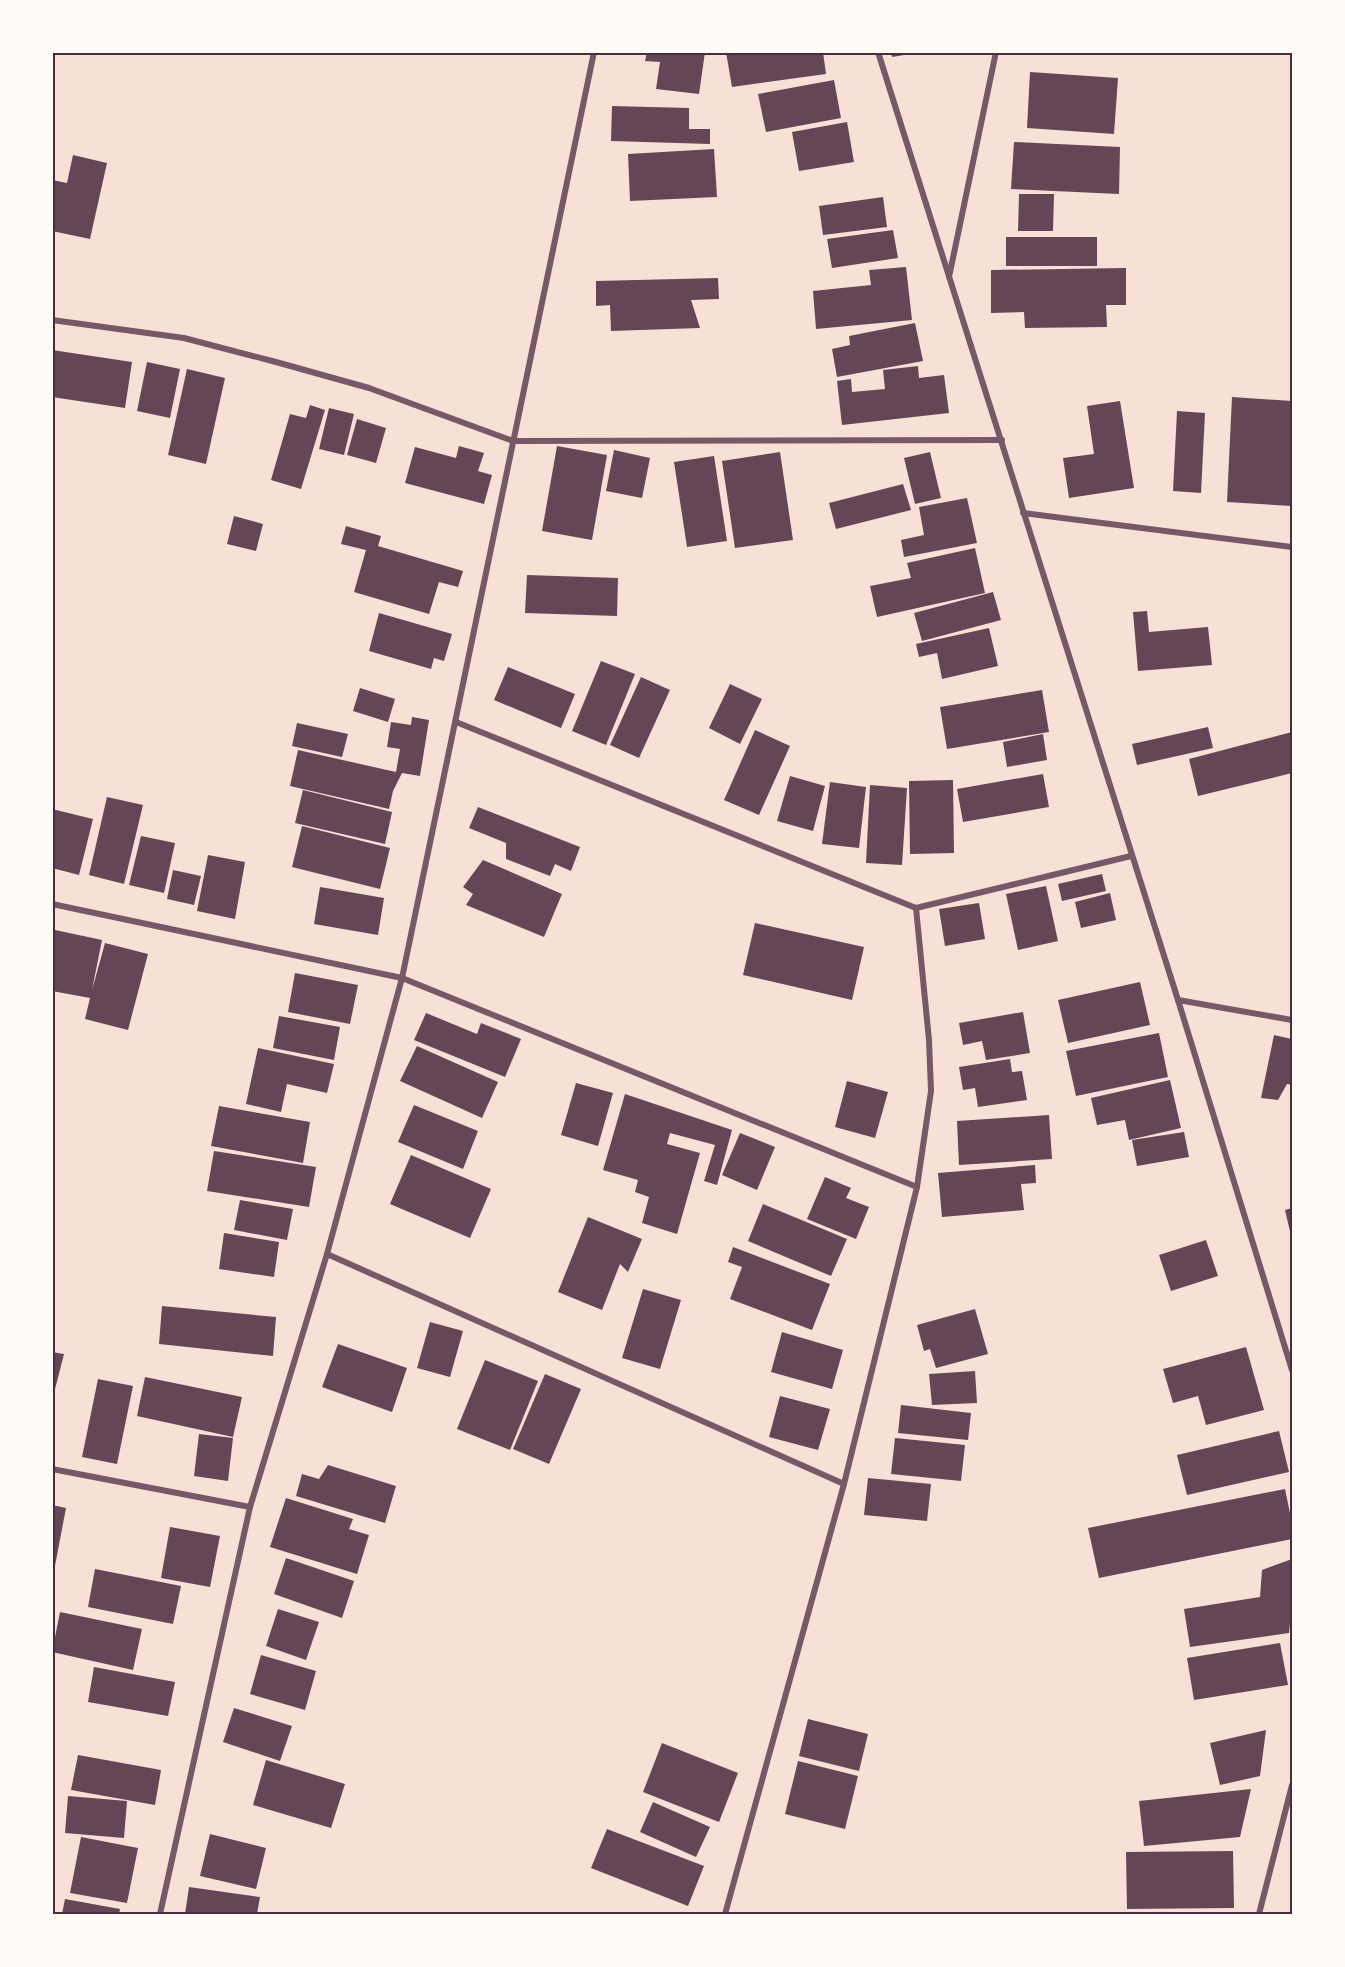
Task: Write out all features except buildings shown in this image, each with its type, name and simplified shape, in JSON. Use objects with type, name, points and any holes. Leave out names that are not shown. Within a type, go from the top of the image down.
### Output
[{"type":"street","points":[[160,1914],[250,1508],[327,1254],[402,978],[594,52]]},
{"type":"street","points":[[878,52],[1293,1370]]},
{"type":"street","points":[[949,277],[996,52]]},
{"type":"street","points":[[52,320],[184,338],[276,362],[369,388],[513,441],[1002,440]]},
{"type":"street","points":[[1023,513],[1293,547]]},
{"type":"street","points":[[456,722],[916,908],[1131,856]]},
{"type":"street","points":[[52,904],[402,978],[917,1187]]},
{"type":"street","points":[[725,1914],[844,1484],[917,1187],[931,1091],[929,1040],[916,908]]},
{"type":"street","points":[[1178,1000],[1293,1020]]},
{"type":"street","points":[[327,1254],[844,1484]]},
{"type":"street","points":[[52,1469],[250,1508]]},
{"type":"street","points":[[1259,1914],[1293,1785]]}]
